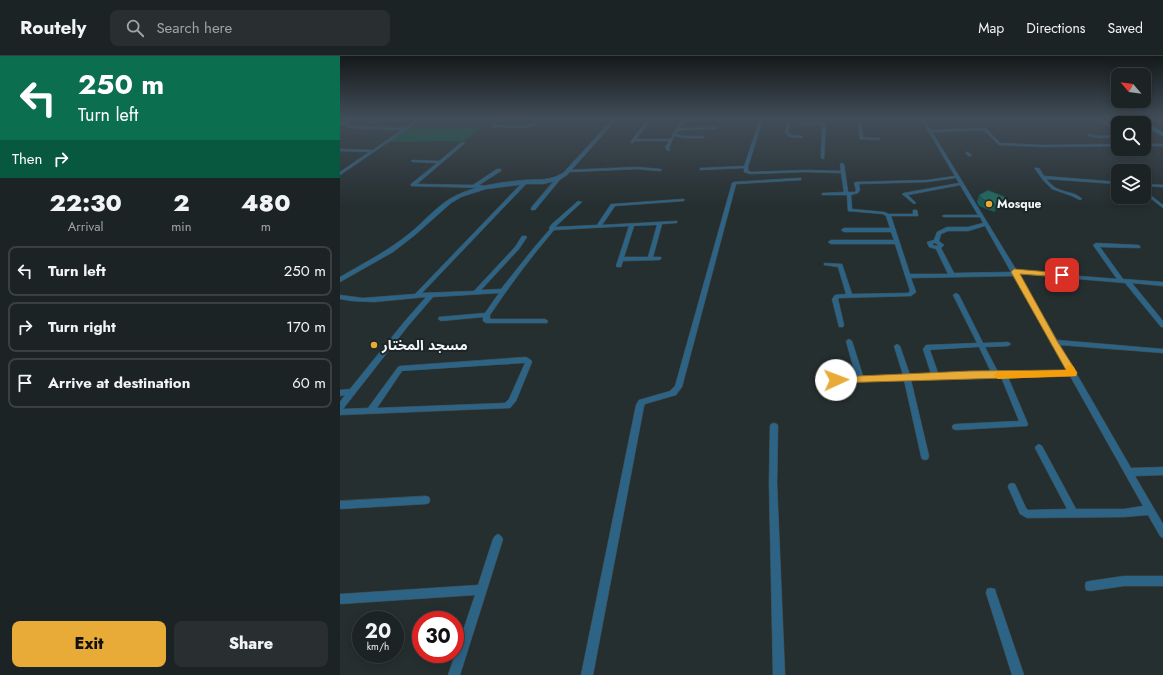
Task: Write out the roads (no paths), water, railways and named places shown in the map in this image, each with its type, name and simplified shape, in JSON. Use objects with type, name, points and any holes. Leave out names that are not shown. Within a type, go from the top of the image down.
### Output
[{"type":"street","points":[[340,174],[379,148]]},
{"type":"street","points":[[457,148],[413,185],[485,187]]},
{"type":"street","points":[[340,280],[391,252],[449,202],[459,196],[485,187],[526,182],[550,181],[569,171],[589,148]]},
{"type":"street","points":[[752,148],[746,167],[746,171],[750,173],[806,171],[843,172]]},
{"type":"street","points":[[823,148],[823,158]]},
{"type":"street","points":[[939,148],[956,178],[1015,273],[1163,533]]},
{"type":"street","points":[[340,150],[374,151]]},
{"type":"street","points":[[413,161],[441,162]]},
{"type":"street","points":[[842,164],[850,210],[884,213],[888,215],[916,215],[914,211]]},
{"type":"street","points":[[702,169],[746,167]]},
{"type":"street","points":[[569,171],[637,168],[660,170]]},
{"type":"street","points":[[1037,169],[1047,182],[1056,190],[1074,194],[1080,199]]},
{"type":"street","points":[[474,186],[499,170]]},
{"type":"street","points":[[532,209],[561,176]]},
{"type":"street","points":[[1043,177],[1111,182]]},
{"type":"street","points":[[850,203],[854,200],[858,190],[856,183],[926,181],[956,178]]},
{"type":"street","points":[[587,675],[640,405],[642,402],[672,393],[678,387],[734,183],[799,179]]},
{"type":"street","points":[[417,295],[526,182]]},
{"type":"street","points":[[914,203],[904,194],[960,184]]},
{"type":"street","points":[[1151,185],[1163,186]]},
{"type":"street","points":[[824,194],[856,193]]},
{"type":"street","points":[[1151,197],[1163,206]]},
{"type":"street","points":[[600,226],[613,205],[683,200]]},
{"type":"street","points":[[545,321],[486,321],[487,315],[503,291],[553,229],[554,224],[580,202]]},
{"type":"street","points":[[841,324],[835,299],[837,296],[910,295],[912,292],[888,215]]},
{"type":"street","points":[[944,216],[981,216]]},
{"type":"street","points":[[553,229],[674,222]]},
{"type":"street","points":[[650,258],[660,223]]},
{"type":"street","points":[[619,266],[632,224]]},
{"type":"street","points":[[952,275],[938,248],[931,246],[930,242],[936,242],[939,233],[946,229],[968,229],[985,224]]},
{"type":"street","points":[[844,230],[893,230]]},
{"type":"street","points":[[476,292],[517,248],[524,237]]},
{"type":"street","points":[[831,242],[897,242]]},
{"type":"street","points":[[1138,247],[1096,245],[1163,325]]},
{"type":"street","points":[[622,258],[659,258]]},
{"type":"street","points":[[826,264],[840,265],[848,295]]},
{"type":"street","points":[[908,276],[1015,273],[1163,284]]},
{"type":"street","points":[[340,297],[350,300],[374,301],[417,295],[503,291]]},
{"type":"street","points":[[340,408],[406,324],[431,295]]},
{"type":"street","points":[[956,295],[996,375]]},
{"type":"street","points":[[441,319],[487,315]]},
{"type":"street","points":[[850,341],[860,379]]},
{"type":"street","points":[[1053,342],[1163,351]]},
{"type":"street","points":[[935,376],[927,348],[981,344],[1008,344]]},
{"type":"street","points":[[897,346],[925,456]]},
{"type":"street","points":[[340,412],[370,411],[507,406],[512,401],[529,362],[526,360],[404,368],[397,371],[370,411]]},
{"type":"street","points":[[836,380],[1073,373]]},
{"type":"street","points":[[956,427],[1024,424],[1004,375]]},
{"type":"street","points":[[340,393],[352,392]]},
{"type":"street","points":[[774,426],[773,483],[779,675]]},
{"type":"street","points":[[1039,448],[1074,514]]},
{"type":"street","points":[[1129,472],[1163,471]]},
{"type":"street","points":[[1012,487],[1024,513],[1124,513],[1149,510]]},
{"type":"street","points":[[340,505],[426,500]]},
{"type":"street","points":[[454,675],[498,539]]},
{"type":"street","points":[[1090,586],[1124,582],[1163,581]]},
{"type":"street","points":[[340,599],[482,590]]},
{"type":"street","points":[[992,593],[1018,675]]},
{"type":"place","name":"Mosque","points":[[989,204]]},
{"type":"place","name":"مسجد المختار","points":[[374,345]]}]
